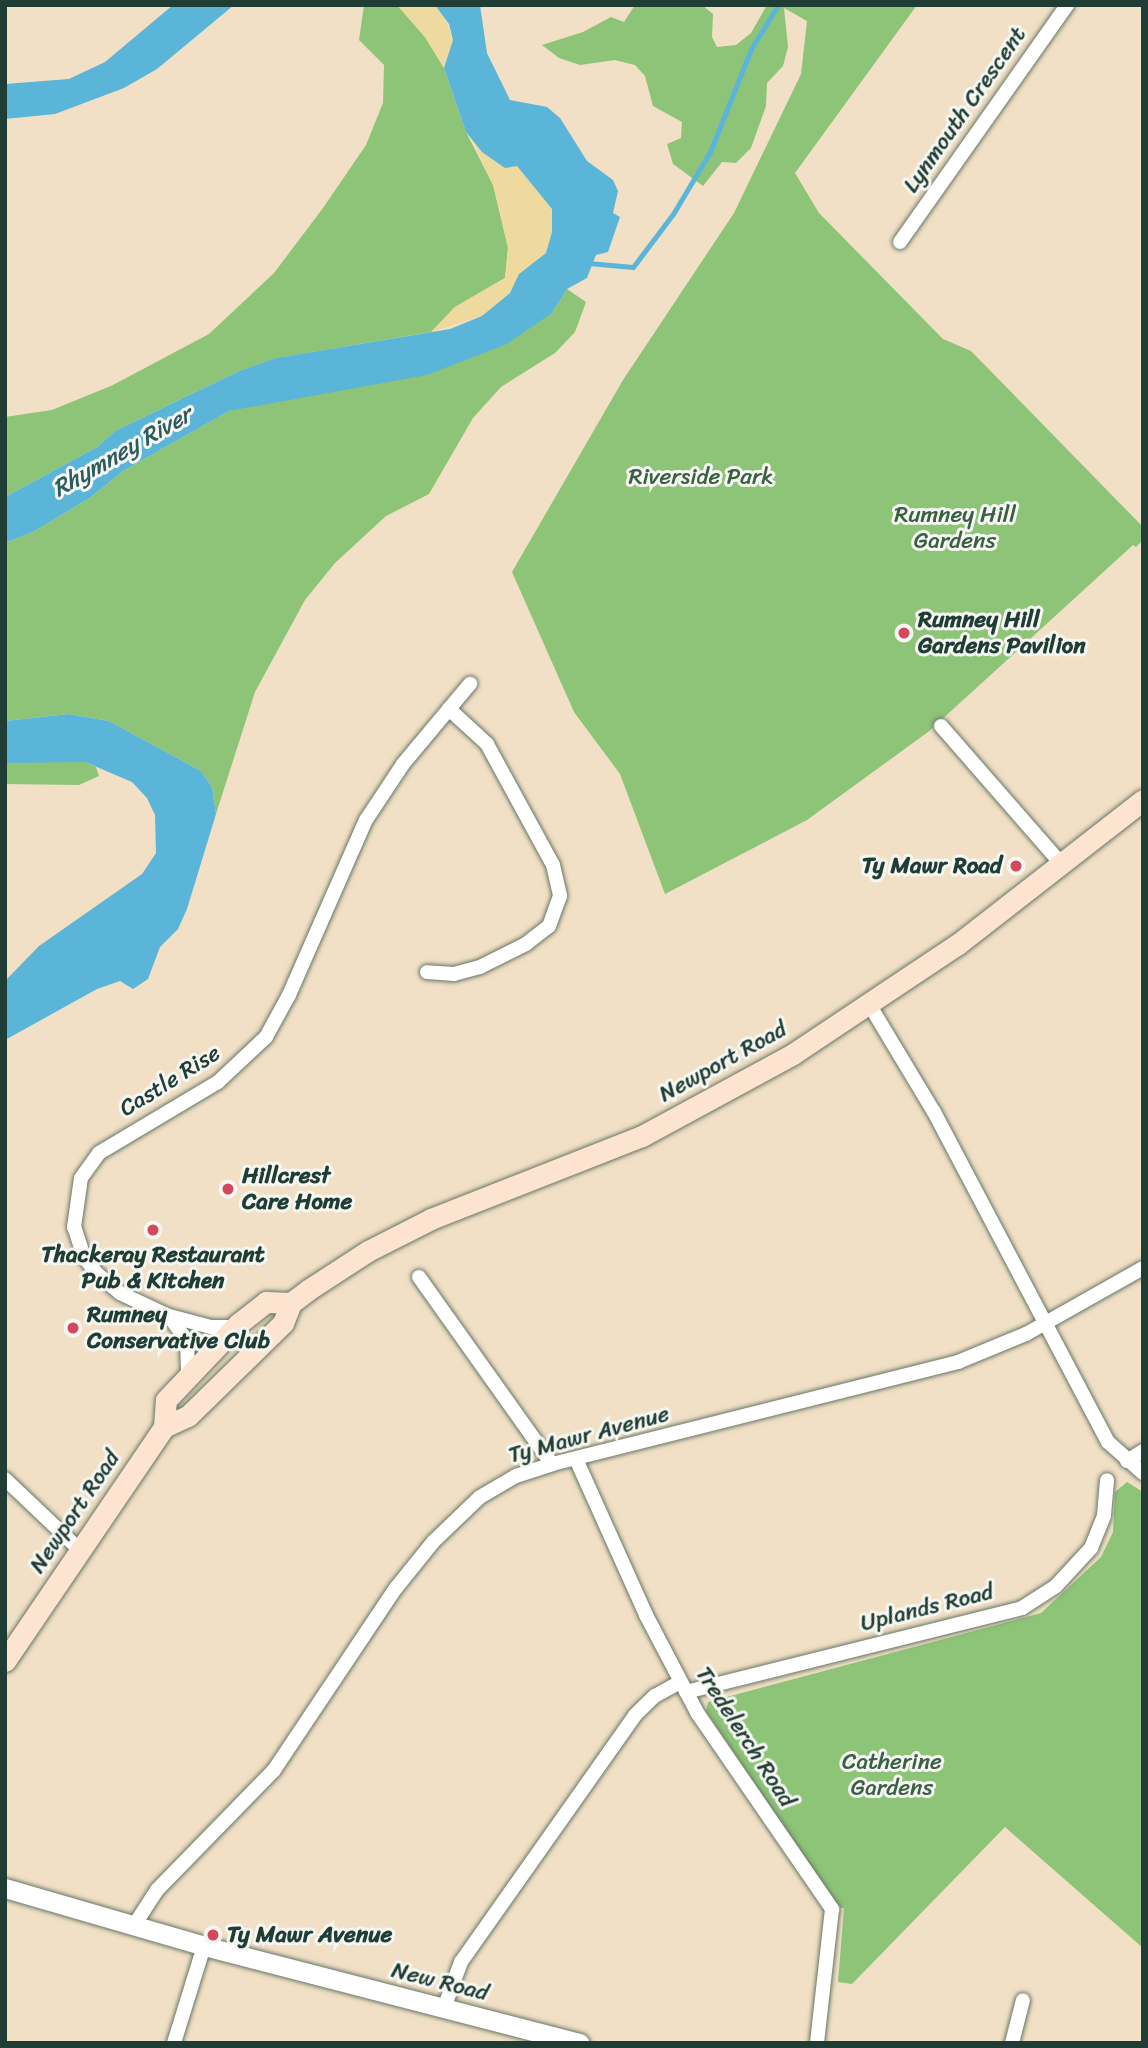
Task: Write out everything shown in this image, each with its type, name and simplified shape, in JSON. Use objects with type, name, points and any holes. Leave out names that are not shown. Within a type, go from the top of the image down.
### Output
[{"type":"main road","name":"Newport Road","points":[[164,1427],[188,1416],[283,1323],[291,1303],[347,1263],[420,1224],[642,1136],[695,1110],[869,1004],[1063,866],[1143,800]]},
{"type":"main road","name":"Newport Road","points":[[5,1661],[164,1427],[166,1400],[188,1374],[266,1302],[291,1303]]},
{"type":"street","name":"Lynmouth Crescent","points":[[900,242],[1068,5]]},
{"type":"street","name":"Castle Rise","points":[[236,1327],[211,1327],[169,1316],[120,1293],[90,1267],[74,1227],[74,1203],[81,1178],[99,1153],[218,1082],[266,1037],[289,995],[366,820],[403,764],[470,684]]},
{"type":"street","points":[[427,972],[454,974],[480,967],[526,944],[550,926],[560,896],[553,865],[487,744],[449,709]]},
{"type":"street","points":[[941,726],[1063,866]]},
{"type":"street","points":[[869,1004],[934,1112],[1043,1324],[1108,1442],[1143,1473]]},
{"type":"street","name":"Ty Mawr Avenue","points":[[133,1927],[157,1890],[274,1770],[396,1588],[433,1542],[480,1497],[516,1476],[552,1464],[924,1372],[995,1348],[1143,1268]]},
{"type":"street","points":[[419,1277],[552,1464]]},
{"type":"street","points":[[169,1316],[187,1341],[188,1374]]},
{"type":"street","points":[[1127,1461],[1143,1451]]},
{"type":"street","name":"Tredelerch Road","points":[[576,1459],[683,1687],[832,1909],[817,2043]]},
{"type":"street","points":[[5,1479],[80,1551]]},
{"type":"street","name":"Uplands Road","points":[[444,2008],[461,1962],[635,1715],[655,1696],[683,1687],[1022,1608],[1056,1586],[1091,1548],[1104,1515],[1107,1480]]},
{"type":"street","name":"New Road","points":[[5,1888],[133,1927],[580,2043]]},
{"type":"street","points":[[174,2043],[204,1946]]},
{"type":"street","points":[[1012,2043],[1023,2000]]},
{"type":"green space","points":[[364,5],[397,5],[425,37],[444,68],[466,132],[493,185],[508,248],[505,278],[455,307],[431,332],[277,358],[239,371],[115,431],[97,447],[5,497],[5,417],[52,410],[113,385],[209,334],[274,273],[323,208],[366,145],[383,103],[384,65],[359,40]]},
{"type":"green space","points":[[635,5],[702,5],[713,14],[712,37],[717,47],[736,45],[751,33],[767,5],[917,5],[795,173],[819,213],[943,339],[971,351],[1143,527],[1143,540],[1136,547],[1133,545],[928,732],[807,820],[665,894],[620,774],[574,712],[512,572],[623,380],[734,213],[801,74],[807,21],[784,8],[788,47],[783,66],[767,83],[766,106],[751,148],[736,163],[722,162],[703,186],[673,164],[667,144],[681,138],[682,122],[653,106],[645,76],[635,65],[615,60],[580,65],[559,58],[542,45],[583,32],[611,17],[624,22]]},
{"type":"green space","points":[[567,289],[586,302],[575,332],[555,353],[501,387],[473,418],[429,494],[386,516],[335,563],[305,600],[255,692],[216,814],[212,787],[201,771],[109,721],[69,714],[5,721],[5,543],[35,531],[91,497],[123,471],[229,411],[296,395],[552,313]]},
{"type":"green space","points":[[48,760],[85,762],[96,767],[99,776],[79,785],[5,784],[5,763]]},
{"type":"green space","name":"Catherine Gardens","points":[[1127,1482],[1143,1492],[1143,1948],[1005,1827],[852,1984],[838,1982],[844,1908],[839,1908],[706,1711],[708,1702],[1041,1613],[1101,1557],[1113,1532],[1115,1492]]},
{"type":"sand","points":[[397,5],[435,5],[443,12],[453,40],[444,68],[425,37]]},
{"type":"sand","points":[[472,139],[505,168],[517,165],[552,209],[552,232],[546,253],[519,274],[510,293],[482,316],[431,332],[455,307],[505,278],[508,248],[502,220],[493,185]]},
{"type":"water","points":[[173,5],[234,5],[157,69],[124,88],[55,114],[5,119],[5,84],[69,79],[105,62]]},
{"type":"water","name":"Rhymney River","points":[[435,5],[480,5],[487,53],[510,100],[547,107],[560,118],[587,161],[613,180],[618,191],[613,213],[620,217],[608,252],[596,255],[587,278],[567,289],[552,313],[507,344],[427,375],[229,411],[123,471],[91,497],[35,531],[5,543],[5,497],[97,447],[115,431],[239,371],[276,358],[450,329],[482,316],[510,293],[519,274],[546,253],[552,232],[552,209],[517,166],[505,168],[482,152],[466,132],[444,68],[453,40],[449,24]]},
{"type":"water","points":[[69,714],[109,721],[201,771],[212,787],[216,814],[187,909],[178,929],[160,947],[148,979],[133,989],[120,981],[97,989],[5,1040],[5,981],[39,946],[142,874],[156,853],[155,815],[147,798],[132,782],[85,762],[5,763],[5,721]]},
{"type":"waterway","points":[[588,263],[633,267],[673,214],[710,152],[751,49],[778,5]]},
{"type":"place","name":"Rumney Hill Gardens Pavilion","points":[[904,633]]},
{"type":"place","name":"Ty Mawr Road","points":[[1016,866]]},
{"type":"place","name":"Hillcrest Care Home","points":[[228,1189]]},
{"type":"place","name":"Thackeray Restaurant Pub & Kitchen","points":[[153,1230]]},
{"type":"place","name":"Rumney Conservative Club","points":[[73,1328]]},
{"type":"place","name":"Ty Mawr Avenue","points":[[213,1935]]},
{"type":"park label","name":"Riverside Park","points":[[701,477]]},
{"type":"park label","name":"Rumney Hill Gardens","points":[[955,528]]}]
